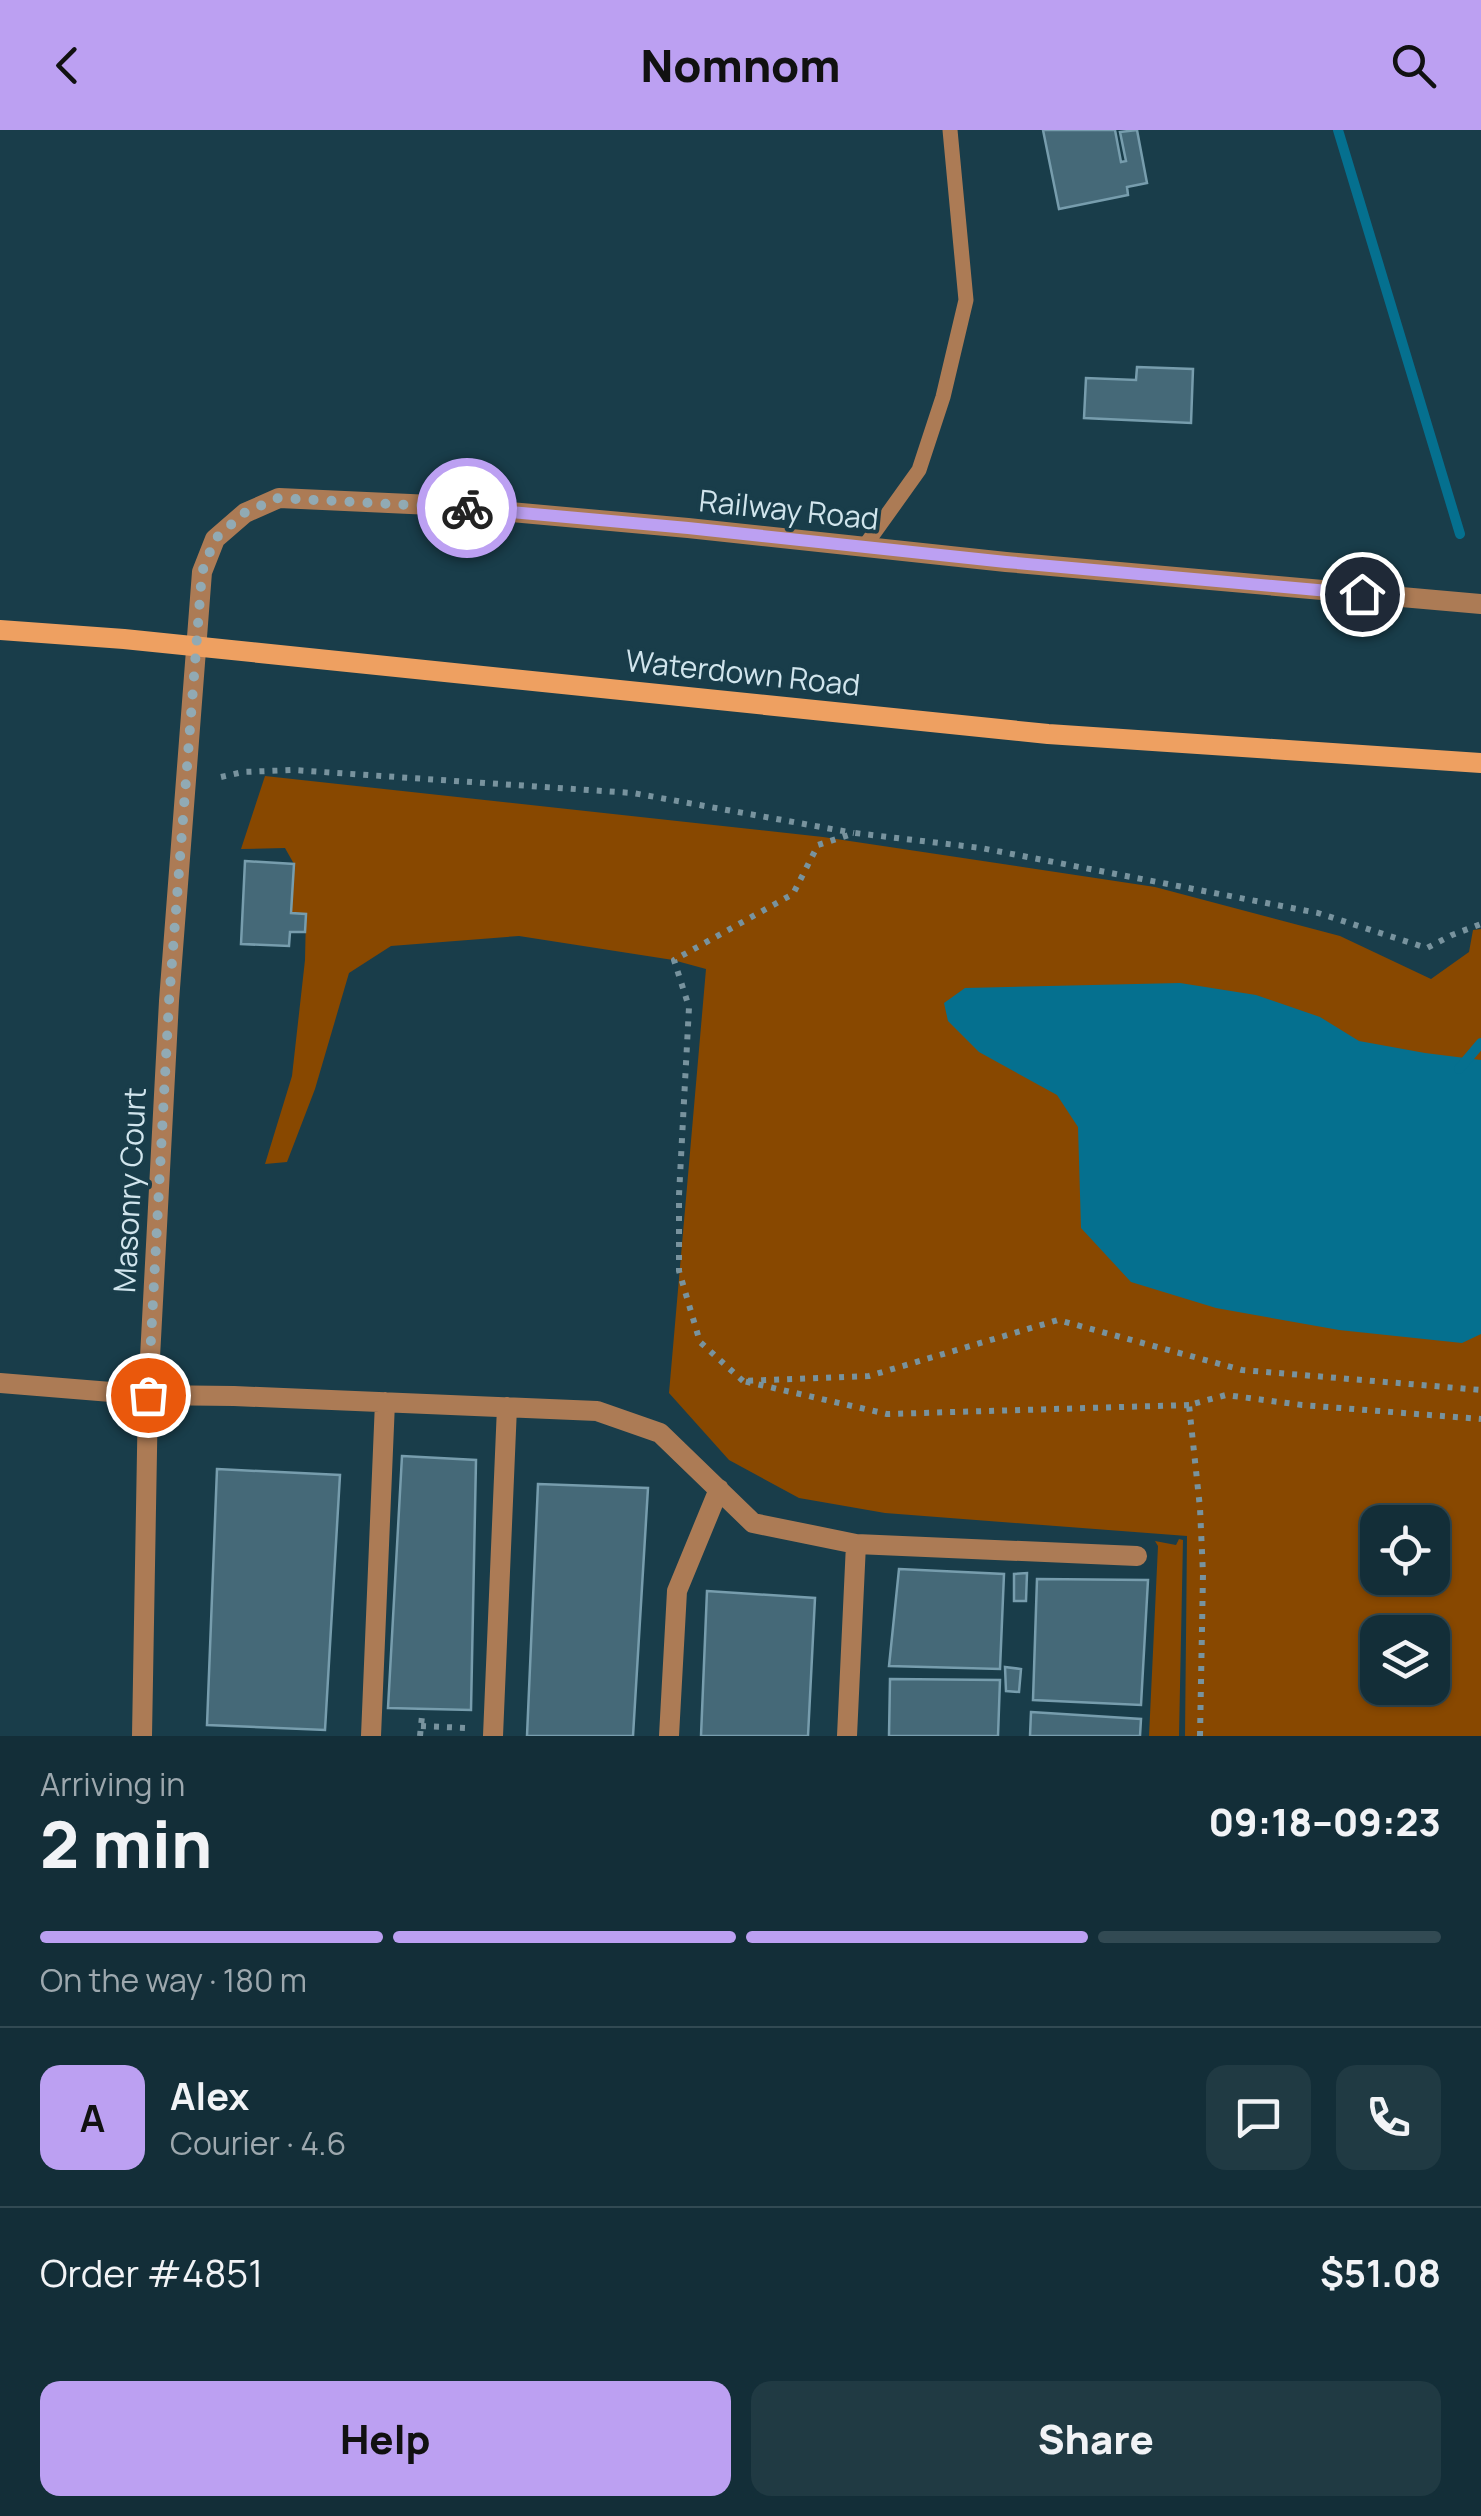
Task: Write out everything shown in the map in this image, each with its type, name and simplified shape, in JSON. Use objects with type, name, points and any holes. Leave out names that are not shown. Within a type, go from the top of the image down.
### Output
[{"type":"main road","name":"Waterdown Road","points":[[0,630],[124,639],[1048,734],[1481,764]]},
{"type":"street","name":"Railway Road","points":[[196,648],[202,572],[215,539],[244,513],[278,498],[452,507],[1481,604]]},
{"type":"street","name":"Masonry Court","points":[[142,1736],[148,1395],[169,1001],[196,648]]},
{"type":"street","points":[[0,1383],[148,1395],[597,1411],[660,1432],[753,1522],[856,1544],[1137,1556]]},
{"type":"street","points":[[372,1736],[385,1402]]},
{"type":"street","points":[[493,1733],[507,1407]]},
{"type":"street","points":[[669,1736],[678,1591],[718,1489]]},
{"type":"street","points":[[847,1736],[856,1544]]},
{"type":"lane","points":[[864,547],[919,470],[966,300],[950,130]]},
{"type":"path","points":[[221,777],[294,770],[633,793],[856,833],[981,848],[1318,912],[1427,948],[1481,924]]},
{"type":"path","points":[[856,833],[818,845],[793,894],[674,960],[689,1007],[679,1271],[700,1342],[743,1381],[887,1414],[1189,1405],[1226,1395],[1481,1419]]},
{"type":"path","points":[[743,1381],[869,1376],[1058,1320],[1242,1370],[1481,1390]]},
{"type":"path","points":[[1189,1405],[1203,1574],[1200,1736]]},
{"type":"path","points":[[420,1736],[422,1716]]},
{"type":"path","points":[[422,1726],[493,1733]]},
{"type":"shaded area","points":[[265,776],[823,837],[1155,887],[1340,936],[1431,979],[1469,952],[1473,930],[1481,929],[1481,1736],[1185,1736],[1187,1536],[885,1513],[799,1498],[729,1460],[669,1393],[706,969],[673,960],[519,936],[391,946],[349,973],[315,1089],[287,1162],[265,1164],[292,1076],[305,960],[306,915],[291,913],[294,864],[285,848],[241,849]]},
{"type":"shaded area","points":[[1179,1539],[1183,1540],[1179,1736],[1149,1736],[1158,1546],[1155,1541],[1176,1545]]},
{"type":"water","points":[[1180,983],[1256,995],[1320,1017],[1359,1041],[1481,1060],[1481,1334],[1462,1343],[1339,1330],[1216,1308],[1131,1282],[1081,1228],[1078,1127],[1057,1095],[979,1052],[948,1021],[944,1003],[965,988]]},
{"type":"building","points":[[1043,130],[1115,130],[1121,162],[1126,161],[1120,132],[1137,130],[1147,183],[1127,187],[1128,195],[1059,209]]},
{"type":"building","points":[[1137,367],[1193,369],[1191,423],[1084,418],[1086,378],[1136,380]]},
{"type":"building","points":[[245,861],[294,864],[291,913],[306,914],[305,932],[290,932],[289,946],[241,944]]},
{"type":"building","points":[[402,1456],[476,1460],[471,1710],[388,1708]]},
{"type":"building","points":[[217,1469],[340,1475],[325,1730],[207,1725]]},
{"type":"building","points":[[538,1484],[648,1488],[633,1736],[527,1736]]},
{"type":"building","points":[[899,1569],[1004,1574],[1000,1669],[889,1666]]},
{"type":"building","points":[[1027,1573],[1026,1601],[1014,1601],[1014,1574]]},
{"type":"building","points":[[1037,1579],[1148,1580],[1141,1705],[1033,1700]]},
{"type":"building","points":[[707,1591],[815,1598],[808,1736],[701,1736]]},
{"type":"building","points":[[1005,1667],[1021,1669],[1019,1692],[1006,1691]]},
{"type":"building","points":[[890,1679],[1000,1680],[998,1736],[889,1736]]},
{"type":"building","points":[[1031,1712],[1141,1719],[1140,1736],[1030,1736]]},
{"type":"waterway","points":[[1338,130],[1460,534]]},
{"type":"waterway","points":[[1459,1069],[1481,1043]]},
{"type":"way so far","points":[[148,1395],[169,1001],[202,572],[215,539],[244,513],[278,498],[467,508]]},
{"type":"route","points":[[467,508],[1362,594]]}]
